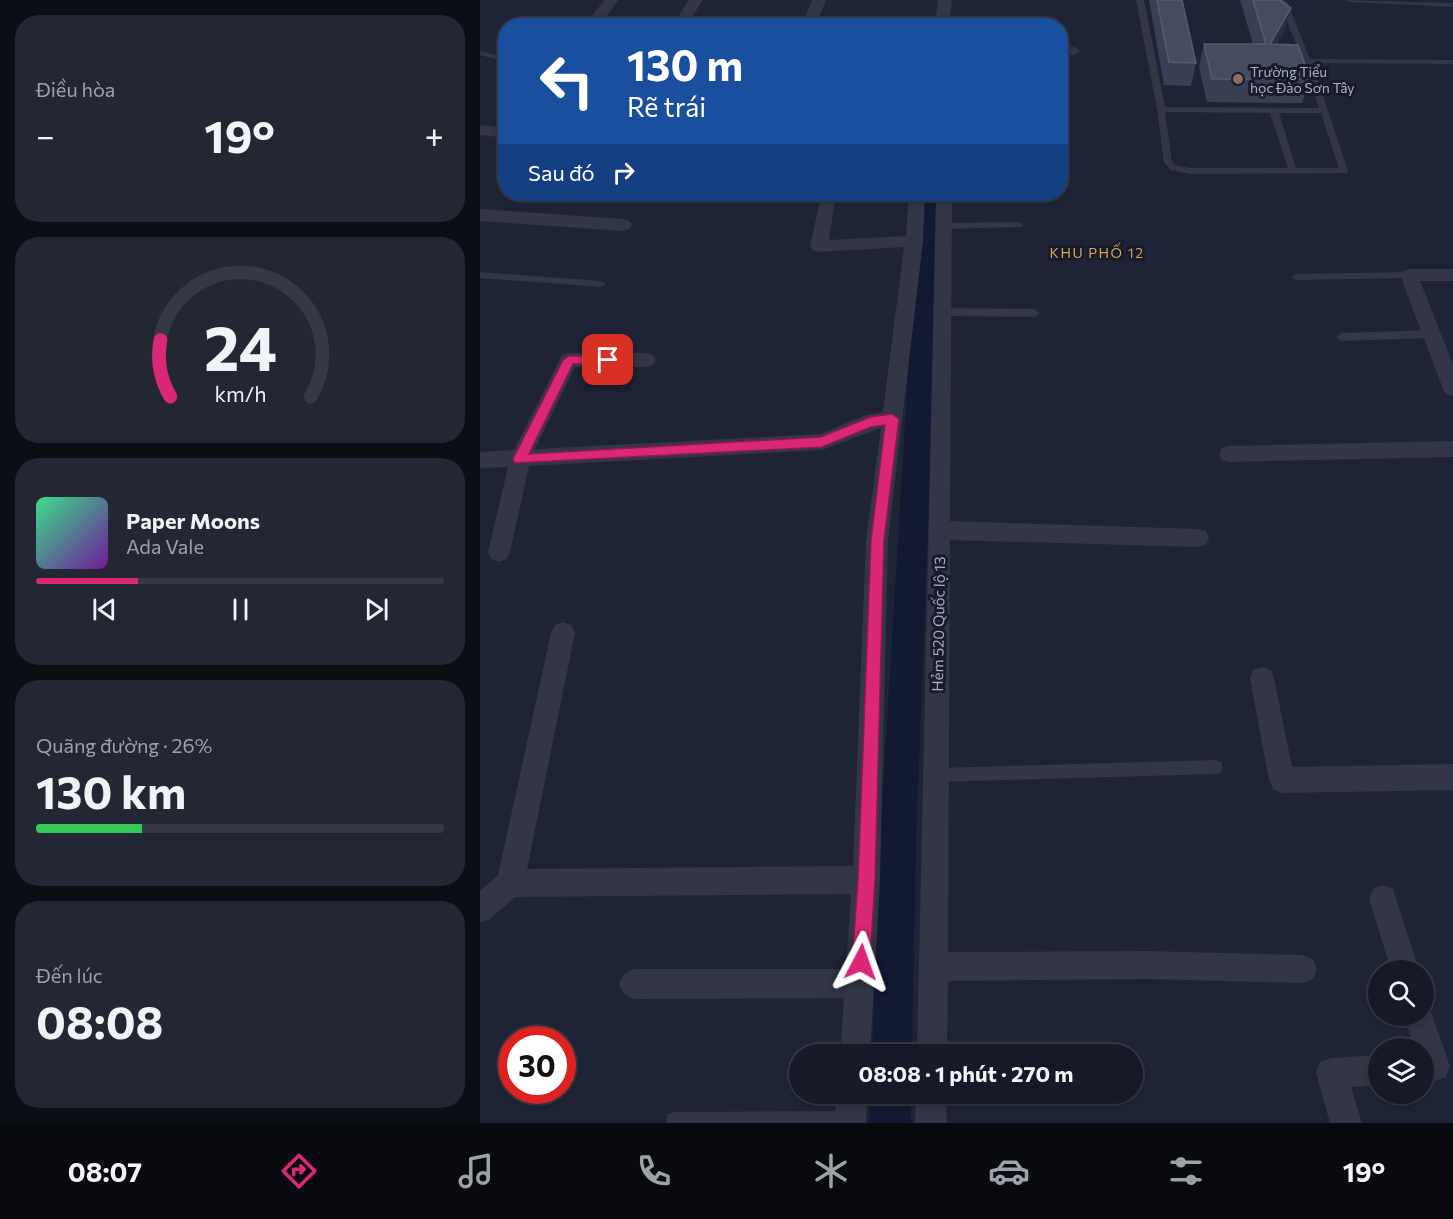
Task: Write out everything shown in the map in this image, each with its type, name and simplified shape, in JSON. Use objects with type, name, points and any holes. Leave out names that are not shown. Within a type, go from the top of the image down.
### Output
[{"type":"street","points":[[598,18],[611,0]]},
{"type":"street","points":[[684,18],[696,0]]},
{"type":"street","points":[[812,18],[819,0]]},
{"type":"street","points":[[943,18],[945,0]]},
{"type":"street","points":[[480,130],[498,132]]},
{"type":"street","points":[[827,201],[819,246],[914,241]]},
{"type":"street","points":[[856,1044],[866,880],[877,540],[914,241],[917,201]]},
{"type":"street","name":"Hẻm 520 Quốc lộ 13","points":[[932,1044],[944,201]]},
{"type":"street","points":[[480,215],[624,225]]},
{"type":"street","points":[[1453,275],[1409,275],[1453,389]]},
{"type":"street","points":[[499,552],[520,459],[569,360],[646,360]]},
{"type":"street","points":[[480,460],[822,442],[870,422],[892,419]]},
{"type":"street","points":[[1230,454],[1453,449]]},
{"type":"street","points":[[939,530],[1198,538]]},
{"type":"street","points":[[480,909],[510,883],[563,633]]},
{"type":"street","points":[[1262,678],[1281,780],[1453,777]]},
{"type":"street","points":[[510,883],[866,880]]},
{"type":"street","points":[[1383,899],[1403,960]]},
{"type":"street","points":[[933,967],[1147,965],[1303,969]]},
{"type":"street","points":[[634,984],[860,983]]},
{"type":"street","points":[[1423,1026],[1437,1066]]},
{"type":"street","points":[[1346,1123],[1331,1073],[1368,1071]]},
{"type":"street","points":[[931,1104],[931,1123]]},
{"type":"lane","points":[[1140,0],[1161,108],[1167,163],[1174,168],[1191,171],[1344,171],[1307,61],[1283,2]]},
{"type":"lane","points":[[1349,0],[1453,4]]},
{"type":"lane","points":[[480,52],[498,58]]},
{"type":"lane","points":[[1307,61],[1453,62]]},
{"type":"lane","points":[[1161,108],[1324,111]]},
{"type":"lane","points":[[1274,111],[1293,171]]},
{"type":"lane","points":[[944,225],[1019,225]]},
{"type":"lane","points":[[480,275],[601,284]]},
{"type":"lane","points":[[1296,277],[1409,275]]},
{"type":"lane","points":[[942,312],[1035,313]]},
{"type":"lane","points":[[1341,337],[1431,334]]},
{"type":"lane","points":[[936,775],[1216,767]]},
{"type":"lane","points":[[674,1120],[851,1112]]},
{"type":"building","points":[[1157,0],[1182,0],[1196,63],[1169,62]]},
{"type":"building","points":[[1253,0],[1280,0],[1291,8],[1270,44],[1298,45],[1310,79],[1212,79],[1204,44],[1266,44]]},
{"type":"waterway","points":[[892,1044],[898,838],[930,201]]},
{"type":"waterway","points":[[890,1123],[891,1104]]},
{"type":"place","name":"Trường Tiểu học Đào Sơn Tây","points":[[1238,79]]},
{"type":"district","name":"KHU PHỐ 12","points":[[1097,252]]},
{"type":"route","points":[[608,360],[569,360],[520,459],[822,442],[870,422],[892,419],[877,540],[866,880],[861,962]]}]
